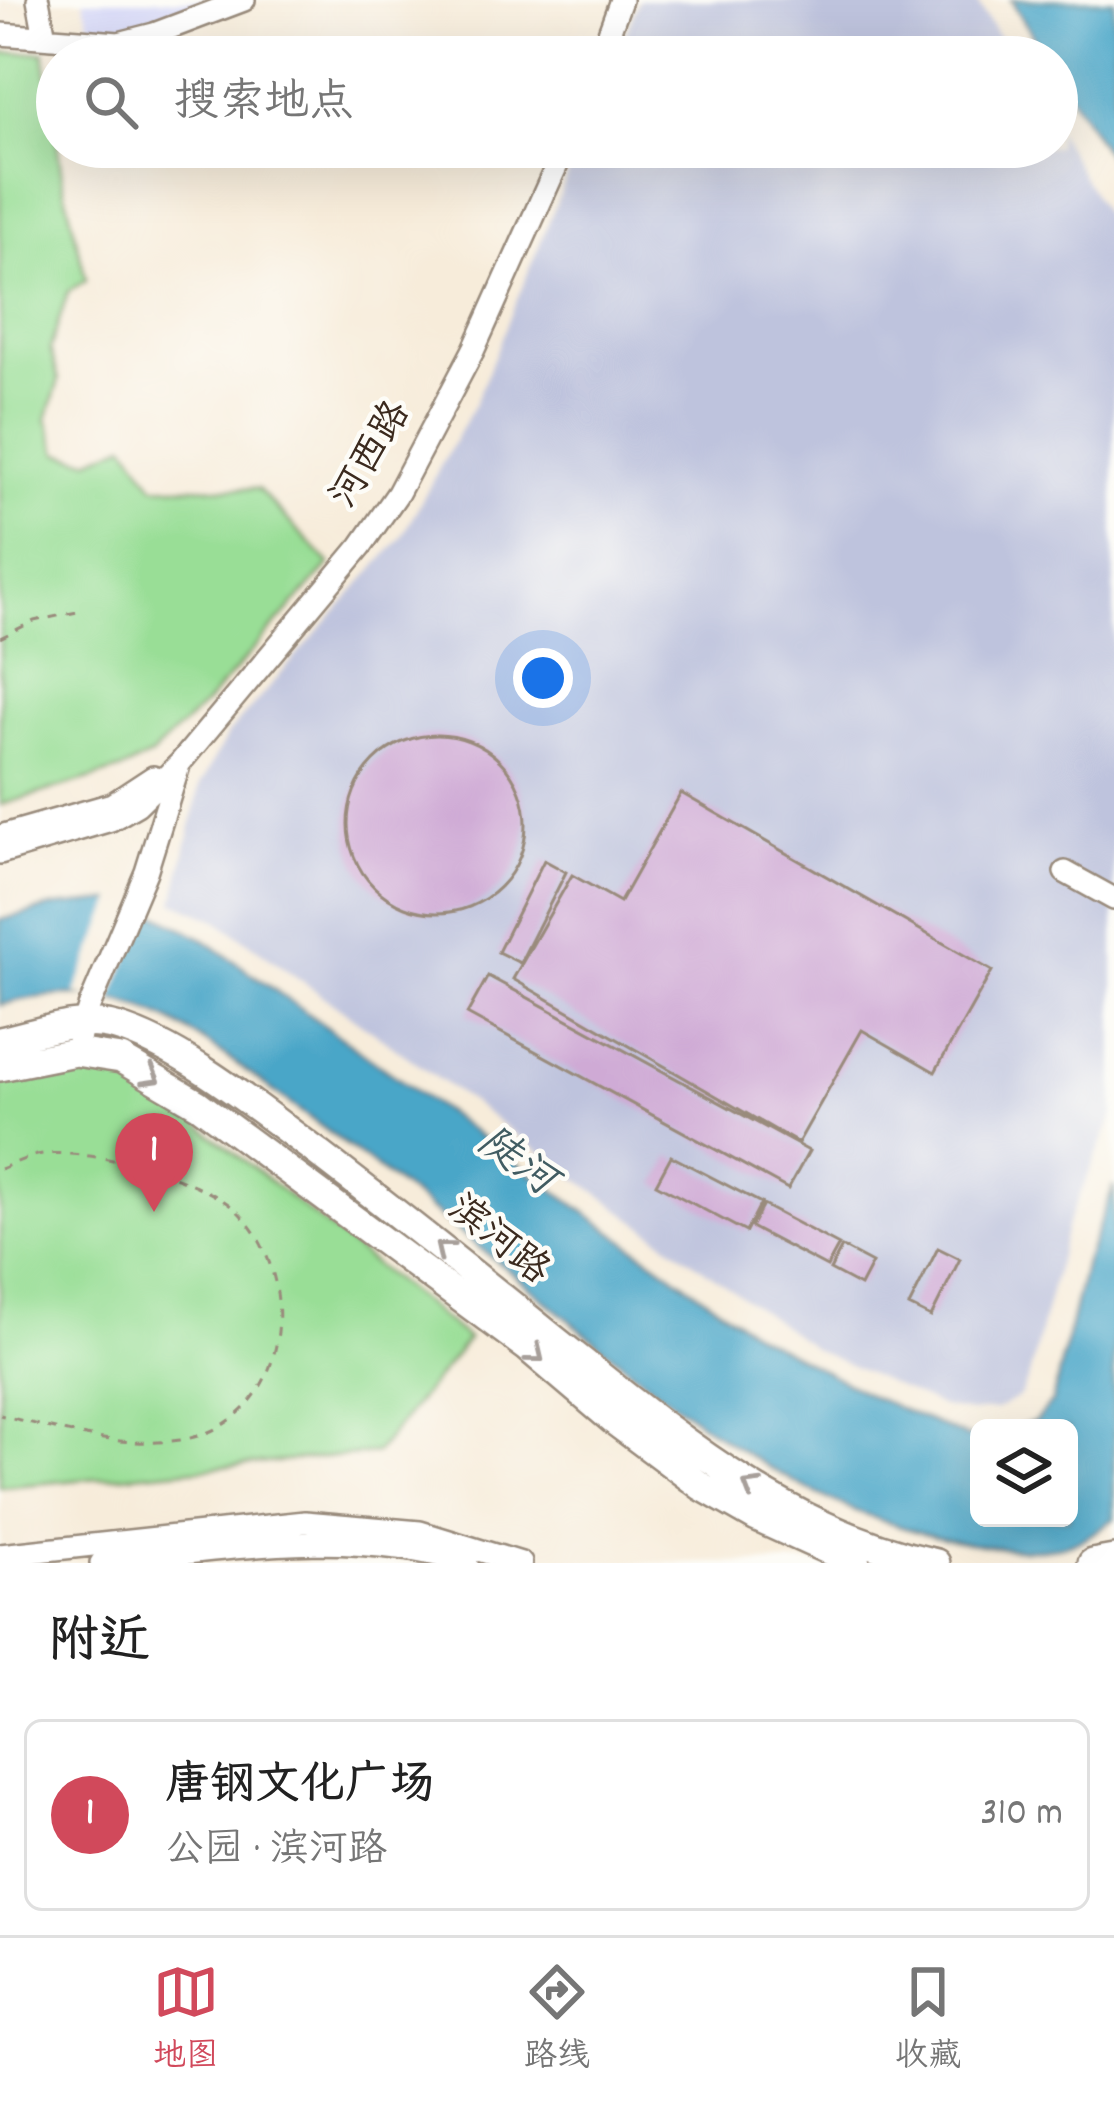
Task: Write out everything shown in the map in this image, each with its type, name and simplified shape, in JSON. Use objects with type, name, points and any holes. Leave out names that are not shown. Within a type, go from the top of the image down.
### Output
[{"type":"main road","name":"滨河路","points":[[0,1041],[87,1014],[155,1042],[264,1112],[703,1458],[780,1504],[863,1541],[936,1563]]},
{"type":"main road","name":"滨河路","points":[[0,1067],[75,1052],[121,1059],[198,1104],[529,1348],[614,1421],[701,1486],[856,1563]]},
{"type":"main road","points":[[1092,1563],[1114,1559]]},
{"type":"street","points":[[38,0],[45,36]]},
{"type":"street","points":[[146,36],[244,0]]},
{"type":"street","points":[[608,36],[621,0]]},
{"type":"street","points":[[0,34],[36,36]]},
{"type":"street","name":"河西路","points":[[0,853],[112,820],[136,805],[180,763],[361,546],[398,493],[474,349],[556,168]]},
{"type":"street","points":[[75,1052],[135,900],[180,763]]},
{"type":"street","name":"河西路","points":[[0,836],[112,804],[180,763]]},
{"type":"street","points":[[1065,872],[1114,899]]},
{"type":"street","points":[[0,1555],[305,1522],[420,1532],[520,1563]]},
{"type":"street","points":[[101,1563],[305,1541],[369,1542],[467,1563]]},
{"type":"path","points":[[0,638],[34,621],[77,612]]},
{"type":"path","points":[[0,1169],[41,1154],[114,1158],[215,1194],[240,1214],[262,1245],[274,1282],[279,1344],[271,1372],[247,1408],[209,1432],[182,1439],[139,1442],[78,1437],[0,1415]]},
{"type":"shaded area","points":[[83,0],[231,0],[130,36],[93,36]]},
{"type":"shaded area","points":[[639,0],[976,0],[998,36],[624,36]]},
{"type":"shaded area","points":[[570,168],[1078,168],[1114,231],[1114,1115],[1066,1228],[1029,1377],[1020,1396],[996,1410],[942,1407],[816,1350],[217,920],[174,902],[200,785],[227,735],[401,538],[475,403]]},
{"type":"green space","points":[[36,52],[36,168],[61,168],[86,280],[68,292],[50,349],[59,380],[47,419],[58,453],[89,460],[126,444],[154,486],[258,489],[330,564],[204,705],[150,756],[124,769],[0,805],[0,53]]},
{"type":"green space","points":[[77,1067],[108,1067],[148,1084],[468,1339],[376,1453],[0,1487],[0,1082]]},
{"type":"water","points":[[1011,0],[1114,0],[1114,166],[1078,108],[1078,36],[1033,36]]},
{"type":"water","name":"陡河","points":[[111,901],[160,916],[202,938],[757,1335],[875,1398],[970,1437],[970,1527],[1078,1527],[1078,1419],[1037,1419],[1052,1402],[1085,1262],[1114,1185],[1114,1519],[1075,1542],[1046,1548],[987,1546],[894,1525],[777,1473],[671,1401],[404,1189],[188,1031],[146,1010],[93,997],[47,996],[0,1005],[0,920],[56,906]]},
{"type":"pier","points":[[115,896],[149,907],[109,1006],[75,993]]},
{"type":"building","points":[[437,735],[471,742],[500,761],[519,790],[526,824],[519,858],[500,887],[471,906],[437,913],[403,906],[374,887],[355,858],[348,824],[355,790],[374,761],[403,742]]},
{"type":"building","points":[[681,793],[992,971],[935,1072],[862,1030],[798,1143],[513,979],[572,875],[620,902]]},
{"type":"building","points":[[544,860],[566,872],[520,963],[498,952]]},
{"type":"building","points":[[488,976],[809,1151],[788,1189],[467,1014]]},
{"type":"building","points":[[671,1156],[761,1203],[746,1232],[656,1184]]},
{"type":"building","points":[[763,1205],[839,1245],[827,1267],[751,1227]]},
{"type":"building","points":[[842,1247],[872,1263],[860,1286],[830,1270]]},
{"type":"building","points":[[938,1248],[960,1259],[931,1317],[909,1306]]},
{"type":"place","name":"唐钢文化广场","points":[[154,1212]]}]
